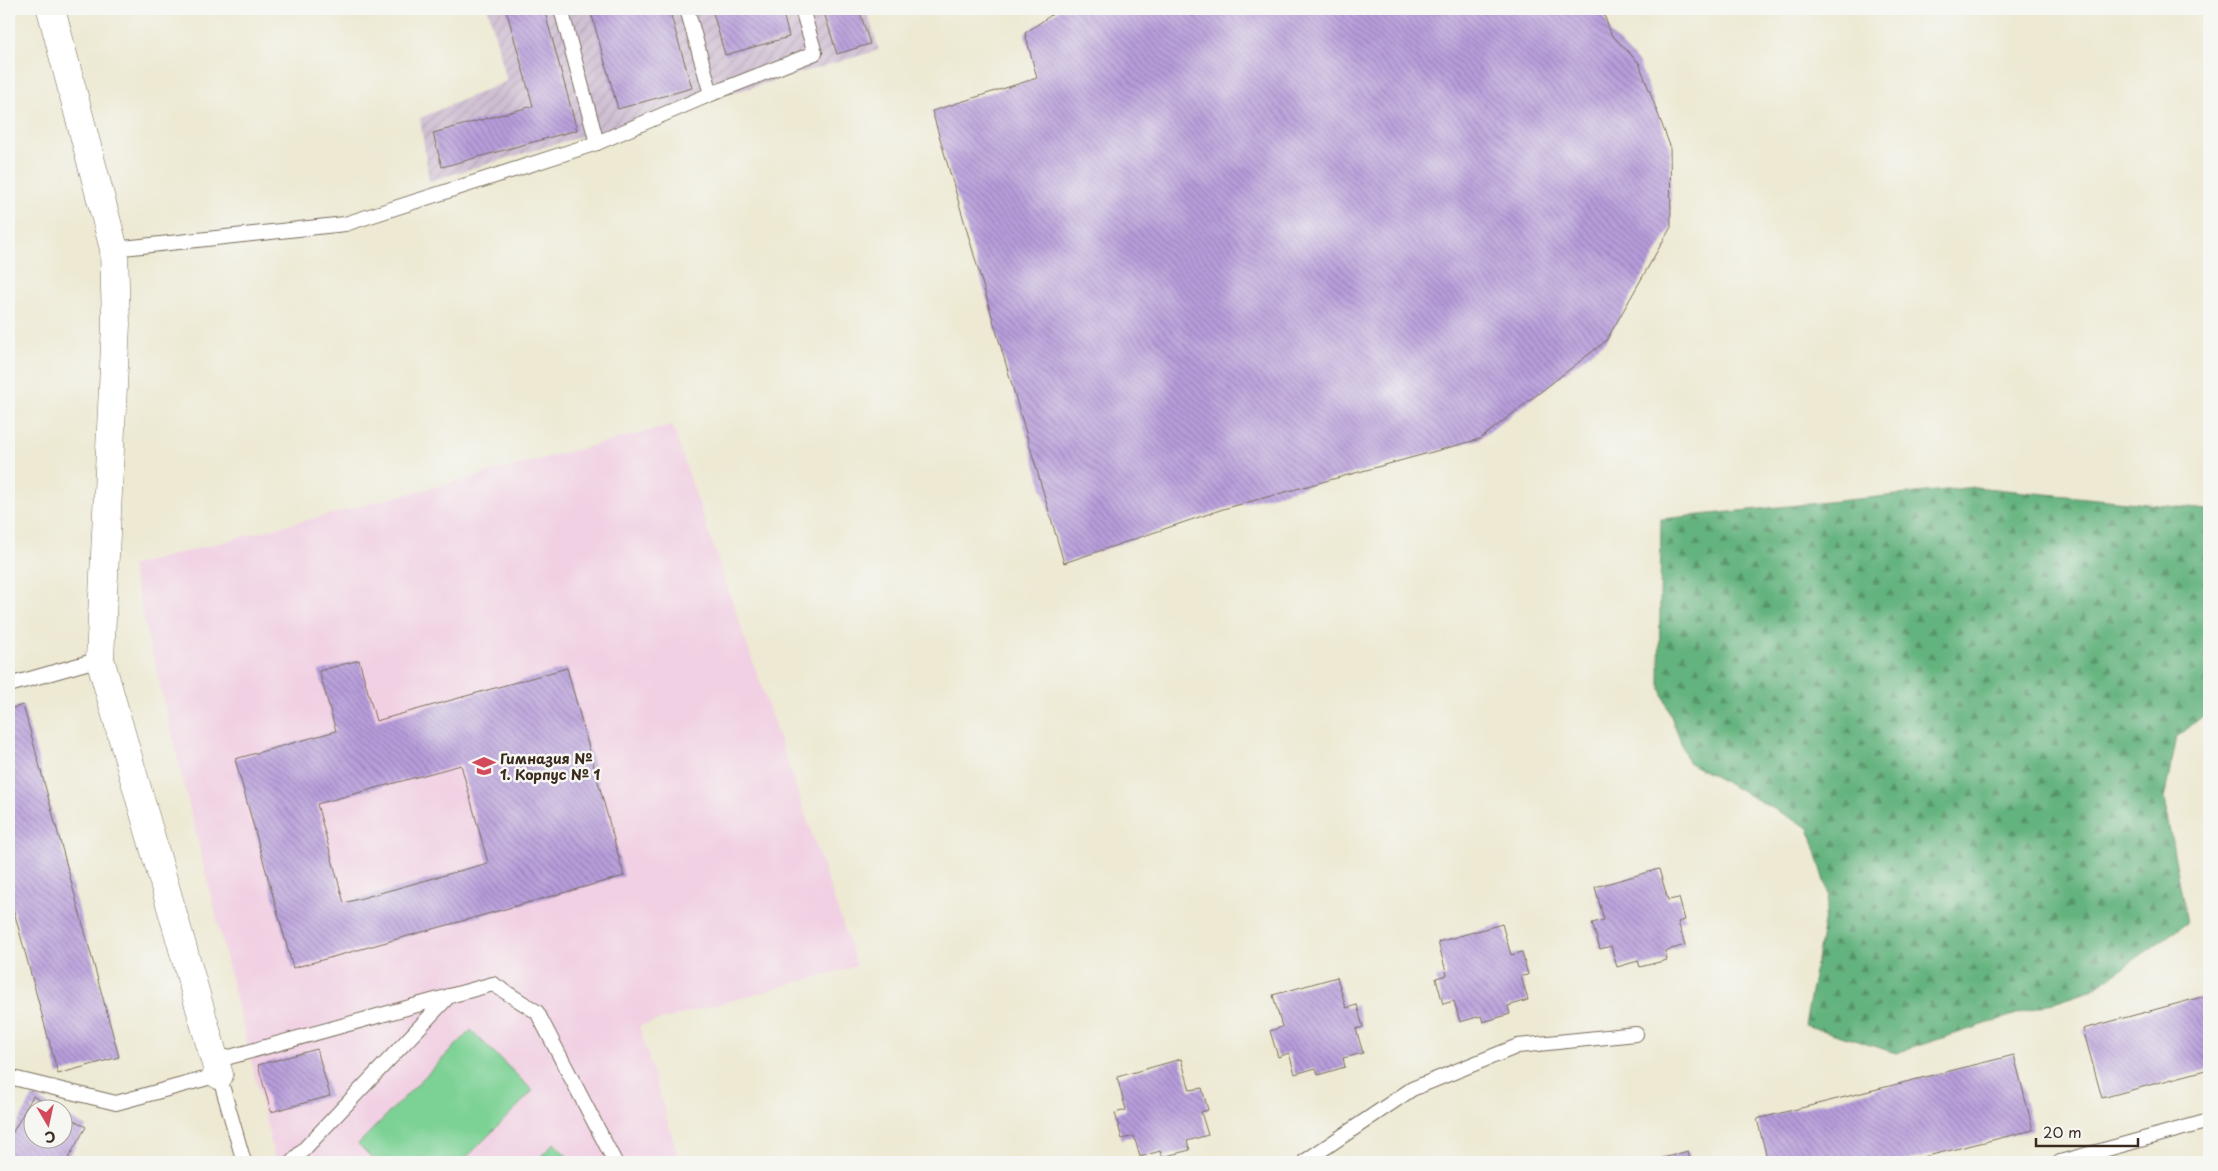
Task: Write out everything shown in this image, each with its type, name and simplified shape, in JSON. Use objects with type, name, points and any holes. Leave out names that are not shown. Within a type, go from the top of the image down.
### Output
[{"type":"street","points":[[51,9],[114,249],[116,324],[100,660],[217,1068]]},
{"type":"lane","points":[[561,9],[597,143]]},
{"type":"lane","points":[[687,9],[712,94]]},
{"type":"lane","points":[[114,249],[346,224],[597,143],[815,53],[802,9]]},
{"type":"lane","points":[[9,684],[100,660]]},
{"type":"lane","points":[[9,1077],[116,1103],[217,1068],[493,984],[537,1012],[615,1162]]},
{"type":"lane","points":[[292,1162],[449,996]]},
{"type":"lane","points":[[1304,1162],[1412,1090],[1518,1046],[1636,1034]]},
{"type":"lane","points":[[217,1068],[244,1162]]},
{"type":"lane","points":[[2060,1162],[2209,1121]]},
{"type":"shaded area","points":[[488,9],[866,9],[879,50],[429,181],[420,118],[507,81]]},
{"type":"shaded area","name":"Гимназия № 1. Корпус № 1","points":[[672,425],[857,966],[639,1026],[680,1162],[263,1162],[275,1159],[131,566]]},
{"type":"green space","points":[[1975,487],[2209,510],[2209,711],[2177,737],[2164,799],[2187,923],[2091,990],[1896,1053],[1805,1025],[1829,895],[1809,828],[1688,762],[1659,684],[1661,519]]},
{"type":"green space","points":[[471,1030],[533,1091],[462,1162],[376,1162],[358,1144]]},
{"type":"green space","points":[[554,1143],[573,1162],[535,1162]]},
{"type":"building","points":[[506,9],[544,9],[577,130],[442,167],[433,133],[533,106]]},
{"type":"building","points":[[590,9],[669,9],[692,88],[618,109]]},
{"type":"building","points":[[712,9],[782,9],[789,37],[725,55]]},
{"type":"building","points":[[823,9],[859,9],[870,44],[837,54]]},
{"type":"building","points":[[1060,9],[1602,9],[1611,34],[1639,63],[1670,146],[1671,227],[1606,341],[1480,439],[1223,509],[1064,563],[932,111],[1037,78],[1025,33]]},
{"type":"building","points":[[359,660],[376,721],[567,668],[624,876],[293,968],[235,759],[336,731],[319,671]],"holes":[[[461,765],[488,863],[344,903],[317,804]]]},
{"type":"building","points":[[23,705],[119,1057],[58,1074],[9,893],[9,709]]},
{"type":"building","points":[[1659,869],[1668,900],[1679,898],[1685,920],[1678,922],[1685,945],[1665,951],[1667,960],[1640,967],[1638,961],[1617,967],[1611,946],[1600,949],[1592,923],[1604,920],[1595,887]]},
{"type":"building","points":[[1502,924],[1511,955],[1522,952],[1528,975],[1521,976],[1528,1000],[1508,1006],[1510,1014],[1483,1022],[1481,1016],[1460,1022],[1454,1001],[1443,1004],[1436,978],[1447,975],[1438,942]]},
{"type":"building","points":[[1337,977],[1346,1008],[1357,1005],[1363,1027],[1356,1029],[1363,1053],[1343,1058],[1345,1067],[1318,1075],[1316,1068],[1295,1074],[1289,1053],[1278,1057],[1270,1031],[1282,1027],[1273,995]]},
{"type":"building","points":[[2209,995],[2209,1069],[2102,1098],[2083,1029]]},
{"type":"building","points":[[317,1049],[330,1096],[271,1112],[258,1065]]},
{"type":"building","points":[[2014,1055],[2033,1130],[1903,1162],[1768,1162],[1757,1119]]},
{"type":"building","points":[[1181,1059],[1190,1090],[1202,1088],[1208,1110],[1201,1112],[1208,1135],[1187,1141],[1190,1150],[1162,1157],[1160,1151],[1140,1157],[1134,1136],[1122,1139],[1115,1113],[1126,1110],[1117,1077]]},
{"type":"building","points":[[22,1116],[22,1148],[72,1148],[72,1119],[86,1127],[66,1162],[9,1162],[9,1139]]},
{"type":"building","points":[[1688,1151],[1691,1162],[1649,1162]]},
{"type":"place","name":"Гимназия № 1. Корпус № 1","points":[[484,766]]}]
